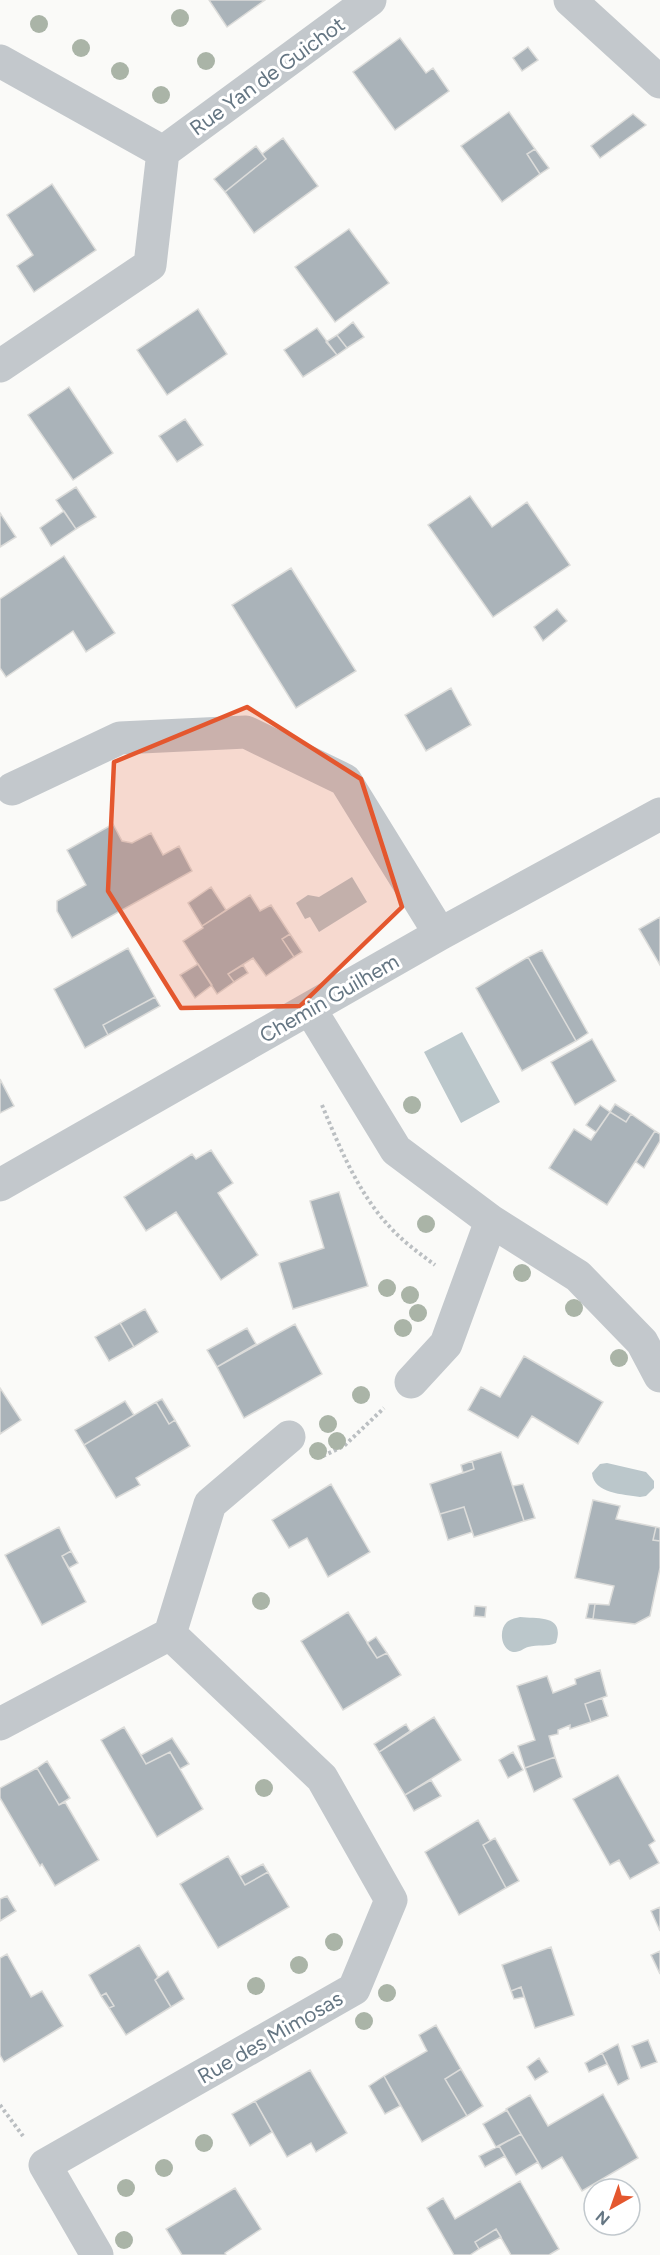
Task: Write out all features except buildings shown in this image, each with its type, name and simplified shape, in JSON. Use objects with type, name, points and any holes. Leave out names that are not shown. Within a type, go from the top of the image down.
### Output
[{"type":"street","name":"Rue Yan de Guichot","points":[[163,152],[370,0]]},
{"type":"street","points":[[570,0],[660,82]]},
{"type":"street","points":[[0,61],[163,152],[150,265],[0,366]]},
{"type":"street","points":[[12,789],[120,738],[246,732],[345,780],[440,934]]},
{"type":"street","name":"Chemin Guilhem","points":[[0,1185],[440,934],[660,814]]},
{"type":"street","points":[[310,1009],[396,1150],[491,1221],[578,1276],[642,1342],[660,1376]]},
{"type":"street","points":[[411,1382],[446,1344],[491,1221]]},
{"type":"street","points":[[0,1724],[170,1634],[210,1504],[289,1437]]},
{"type":"street","name":"Rue des Mimosas","points":[[97,2255],[45,2165],[354,1989],[391,1900],[322,1778],[170,1634]]},
{"type":"path","points":[[289,1437],[312,1461],[344,1446],[411,1382]]},
{"type":"highlighted area","points":[[247,707],[361,779],[402,907],[300,1006],[181,1008],[108,891],[114,762]]},
{"type":"shaded area","points":[[352,877],[367,902],[319,932],[310,917],[305,919],[296,903],[308,895],[319,897]]},
{"type":"shaded area","points":[[462,1032],[500,1102],[461,1123],[424,1052]]},
{"type":"shaded area","points":[[607,1463],[646,1472],[654,1481],[654,1488],[646,1496],[640,1497],[618,1494],[604,1489],[594,1480],[592,1473],[600,1464]]},
{"type":"shaded area","points":[[520,1617],[549,1620],[554,1623],[558,1634],[556,1643],[532,1646],[517,1652],[510,1651],[502,1640],[502,1630],[507,1622]]}]
